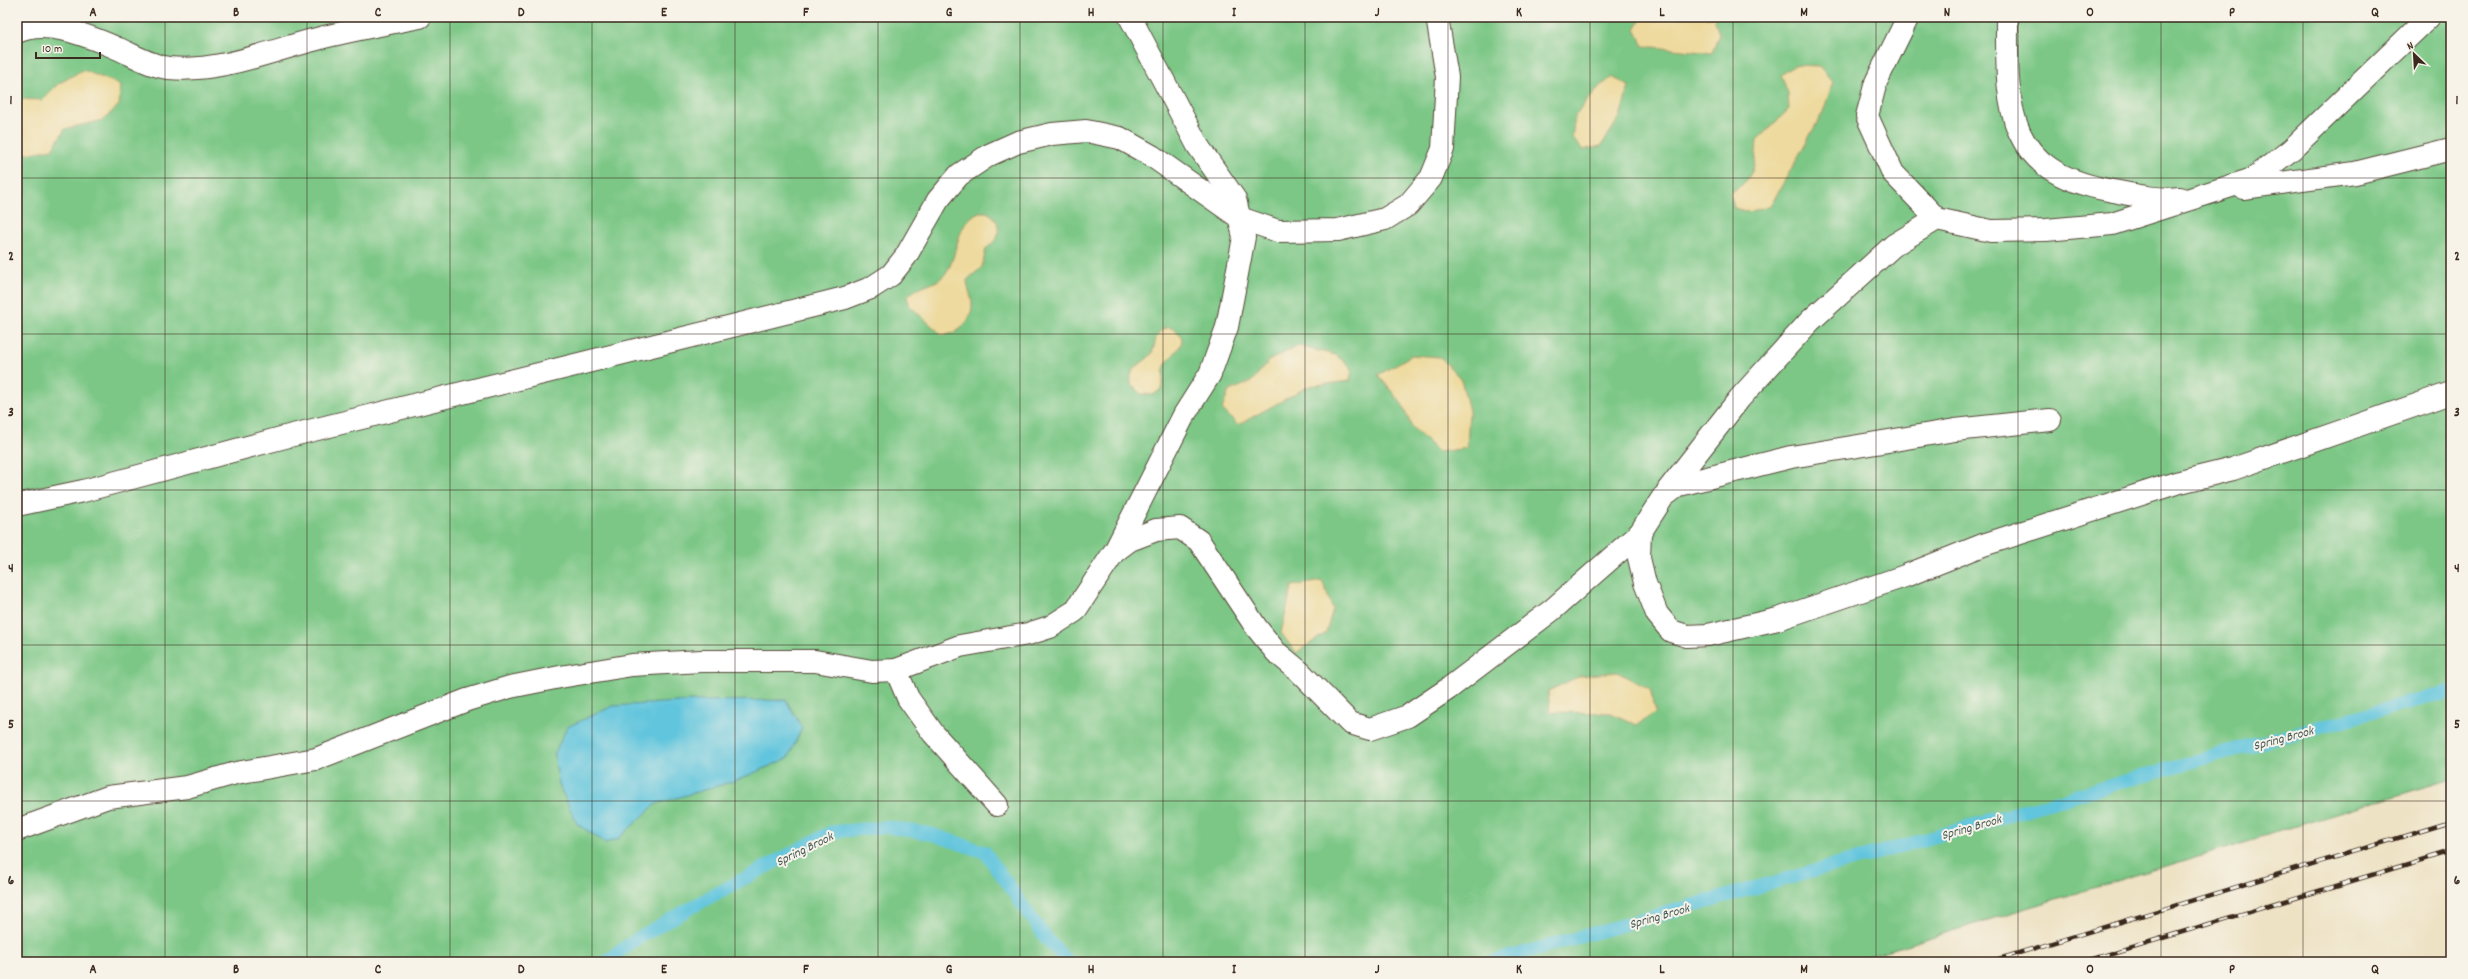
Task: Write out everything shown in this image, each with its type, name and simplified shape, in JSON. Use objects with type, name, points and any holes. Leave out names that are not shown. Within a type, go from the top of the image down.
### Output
[{"type":"lane","points":[[17,32],[26,28],[52,28],[119,50],[142,61],[167,68],[189,69],[217,66],[319,38],[420,17]]},
{"type":"lane","points":[[17,830],[108,797],[187,787],[236,773],[316,758],[467,700],[510,688],[560,677],[632,665],[701,661],[815,661],[872,672],[896,670],[960,646],[1028,634],[1050,627],[1075,611],[1114,552],[1184,415],[1210,374],[1227,327],[1238,280],[1244,237],[1235,199],[1198,146],[1130,17]]},
{"type":"lane","points":[[17,505],[83,491],[286,437],[845,298],[872,288],[892,274],[906,256],[938,200],[959,175],[996,152],[1018,142],[1052,134],[1086,131],[1120,138],[1152,156],[1240,218],[1278,232],[1338,230],[1385,219],[1408,205],[1431,178],[1443,149],[1447,77],[1437,17]]},
{"type":"lane","points":[[1908,17],[1876,82],[1867,116],[1893,173],[1937,219],[1991,231],[2046,230],[2112,224],[2253,179],[2292,150],[2429,17]]},
{"type":"lane","points":[[2007,17],[2007,72],[2010,107],[2021,139],[2039,162],[2067,180],[2127,194],[2171,199],[2355,173],[2451,149]]},
{"type":"lane","points":[[1114,552],[1130,540],[1156,530],[1180,528],[1199,541],[1256,627],[1276,652],[1299,671],[1350,723],[1370,729],[1408,716],[1448,689],[1552,610],[1640,533],[1663,497],[1740,398],[1810,322],[1894,245],[1937,219]]},
{"type":"lane","points":[[1640,533],[1639,558],[1645,583],[1657,614],[1671,631],[1687,636],[1708,635],[1778,619],[1836,600],[1983,545],[2176,483],[2240,467],[2451,393]]},
{"type":"lane","points":[[1663,497],[1679,485],[1791,456],[1948,431],[2050,420]]},
{"type":"lane","points":[[896,670],[908,698],[932,733],[997,805]]},
{"type":"green space","points":[[17,17],[2451,17],[2451,779],[1850,962],[17,962]]},
{"type":"sand","points":[[1642,17],[1714,17],[1719,35],[1712,53],[1643,46],[1635,29]]},
{"type":"sand","points":[[1795,65],[1819,66],[1833,82],[1823,112],[1771,205],[1749,212],[1734,208],[1730,193],[1738,188],[1749,177],[1754,165],[1757,140],[1789,109],[1788,93],[1781,75]]},
{"type":"sand","points":[[83,70],[121,85],[119,105],[103,120],[65,129],[52,149],[21,155],[17,151],[17,99],[42,100],[58,84]]},
{"type":"sand","points":[[1612,77],[1629,86],[1620,117],[1601,146],[1583,150],[1572,138],[1575,116],[1595,91]]},
{"type":"sand","points":[[979,212],[987,212],[994,217],[998,226],[997,238],[986,249],[982,267],[967,280],[972,304],[970,316],[959,330],[954,333],[942,335],[910,306],[907,297],[915,290],[932,284],[942,278],[950,265],[961,231],[971,217]]},
{"type":"sand","points":[[1169,327],[1181,336],[1182,341],[1180,346],[1165,366],[1160,390],[1153,395],[1141,394],[1131,384],[1132,373],[1137,366],[1152,353],[1158,334]]},
{"type":"sand","points":[[1298,346],[1336,355],[1352,369],[1350,381],[1309,386],[1238,425],[1222,409],[1229,391],[1251,382],[1270,360]]},
{"type":"sand","points":[[1412,355],[1440,357],[1461,379],[1469,411],[1467,448],[1438,452],[1412,427],[1402,404],[1378,375]]},
{"type":"sand","points":[[1322,581],[1333,609],[1326,633],[1296,653],[1281,633],[1292,586]]},
{"type":"sand","points":[[1617,672],[1650,689],[1656,712],[1637,725],[1611,713],[1550,712],[1548,691],[1580,676]]},
{"type":"water","points":[[786,700],[802,728],[788,758],[738,780],[656,804],[618,839],[606,843],[577,824],[559,785],[554,755],[567,727],[613,706],[693,701]]},
{"type":"waterway","name":"Spring Brook","points":[[1491,962],[1875,854],[2173,767],[2451,691]]},
{"type":"waterway","name":"Spring Brook","points":[[605,962],[638,938],[710,897],[831,832],[888,827],[931,834],[985,852],[1045,937],[1068,962]]},
{"type":"railway","points":[[1989,962],[2451,822]]},
{"type":"railway","points":[[2083,962],[2451,851]]}]
